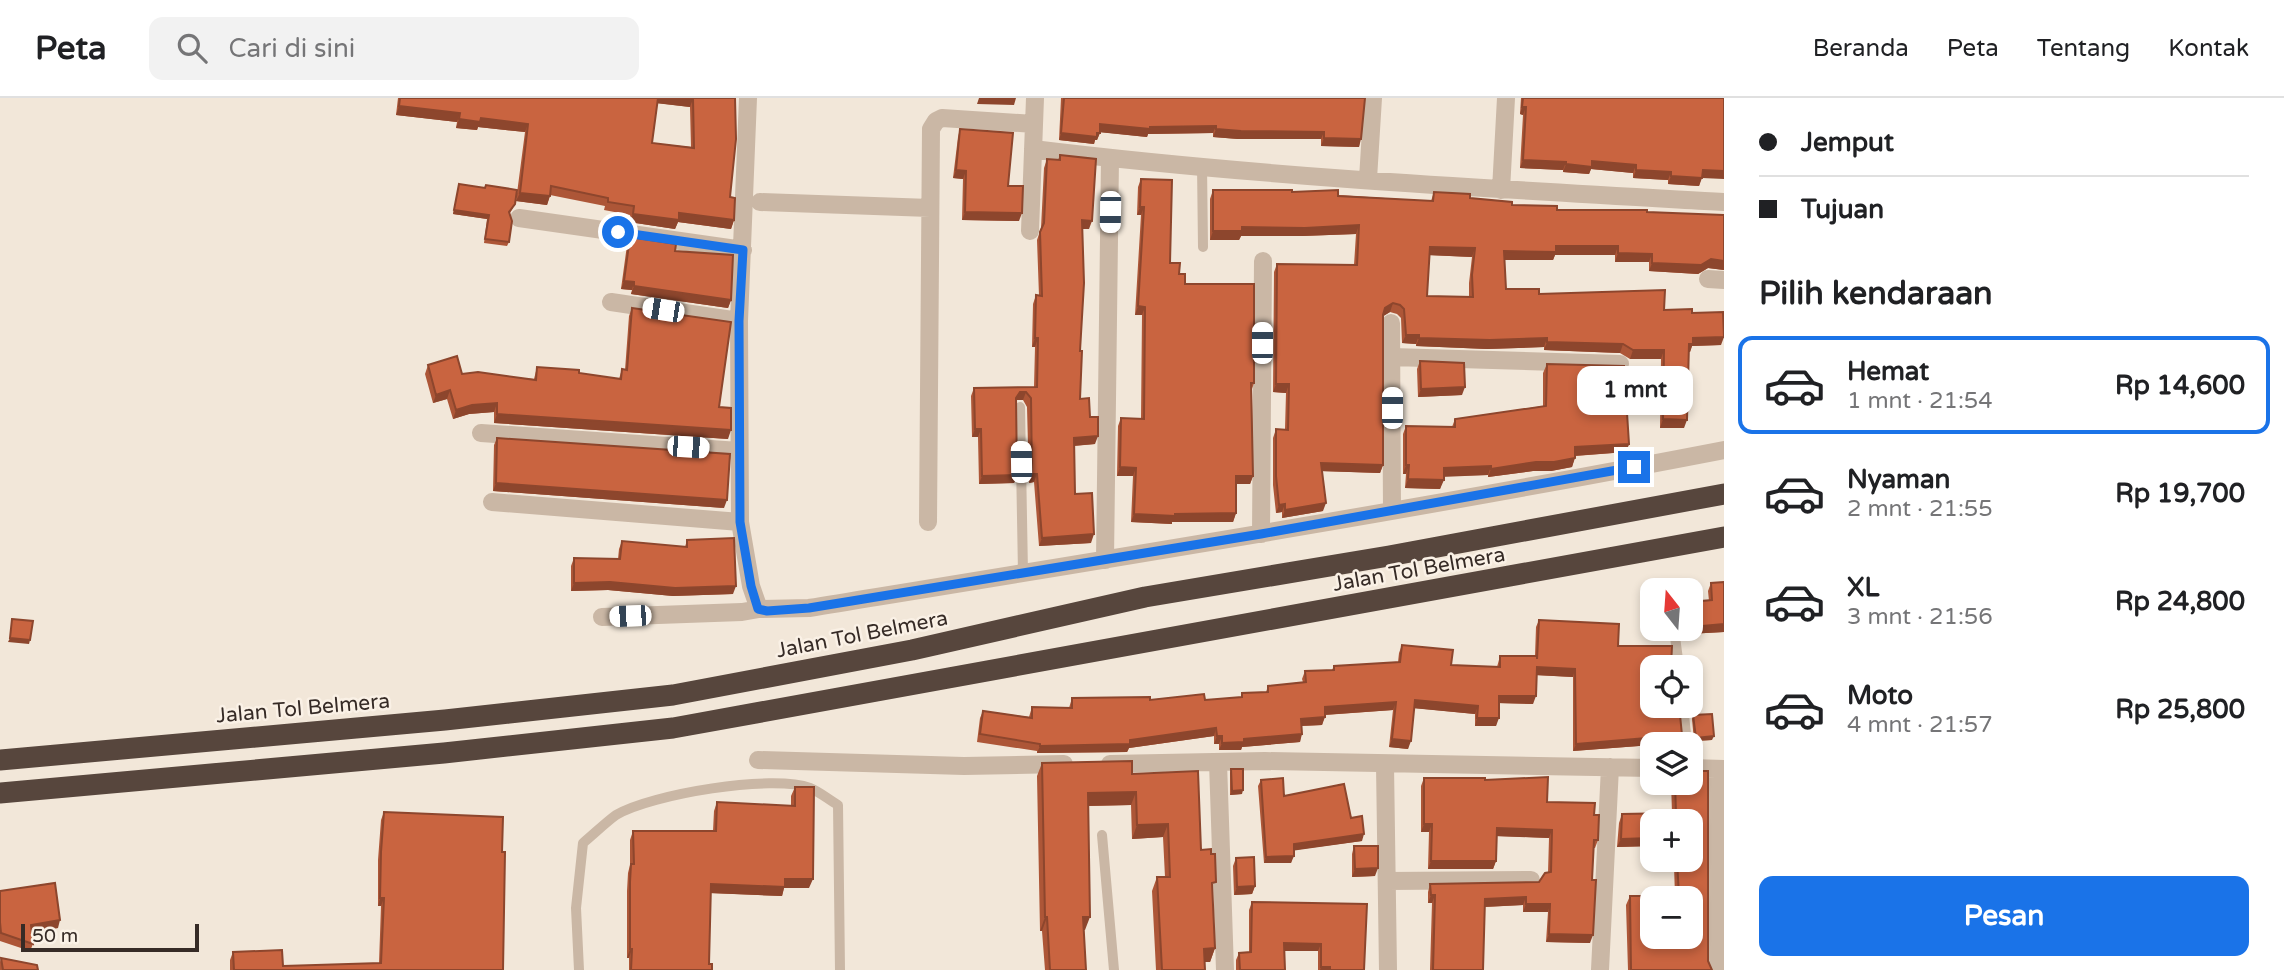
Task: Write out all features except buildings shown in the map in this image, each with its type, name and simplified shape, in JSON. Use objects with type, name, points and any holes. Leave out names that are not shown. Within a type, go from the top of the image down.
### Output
[{"type":"highway","name":"Jalan Tol Belmera","points":[[0,760],[431,721],[673,695],[912,650],[1145,597],[1389,556],[1724,494]]},
{"type":"highway","name":"Jalan Tol Belmera","points":[[0,793],[444,753],[673,728],[1724,537]]},
{"type":"street","points":[[748,98],[739,321],[740,522],[751,586],[758,609]]},
{"type":"street","points":[[1030,231],[1035,98]]},
{"type":"street","points":[[1368,179],[1373,98]]},
{"type":"street","points":[[1501,190],[1506,98]]},
{"type":"street","points":[[928,522],[931,129],[936,121],[942,118],[1034,124]]},
{"type":"street","points":[[1032,149],[1110,158],[1501,190],[1724,202]]},
{"type":"street","points":[[1104,560],[1110,158]]},
{"type":"street","points":[[760,202],[930,208]]},
{"type":"street","points":[[519,218],[743,250]]},
{"type":"street","points":[[1261,534],[1263,261]]},
{"type":"street","points":[[611,302],[739,321]]},
{"type":"street","points":[[1391,323],[1392,511]]},
{"type":"street","points":[[1392,357],[1620,364]]},
{"type":"street","points":[[481,433],[739,451]]},
{"type":"street","points":[[602,617],[809,608],[1261,534],[1724,450]]},
{"type":"street","points":[[492,502],[740,522]]},
{"type":"street","points":[[758,760],[964,766],[1218,762],[1640,768]]},
{"type":"street","points":[[1218,762],[1225,970]]},
{"type":"street","points":[[1385,765],[1388,970]]},
{"type":"street","points":[[1600,970],[1610,767]]},
{"type":"street","points":[[1716,970],[1720,769]]},
{"type":"street","points":[[1387,881],[1531,880]]},
{"type":"lane","points":[[1202,166],[1203,247]]},
{"type":"lane","points":[[1020,407],[1023,572]]},
{"type":"lane","points":[[579,970],[576,908],[583,843],[617,815],[661,799],[711,788],[779,783],[810,788],[838,805],[840,970]]},
{"type":"lane","points":[[1102,835],[1114,970]]},
{"type":"route","points":[[618,232],[743,250],[739,321],[740,522],[751,586],[758,609],[767,611],[809,608],[1261,534],[1634,467]]}]
